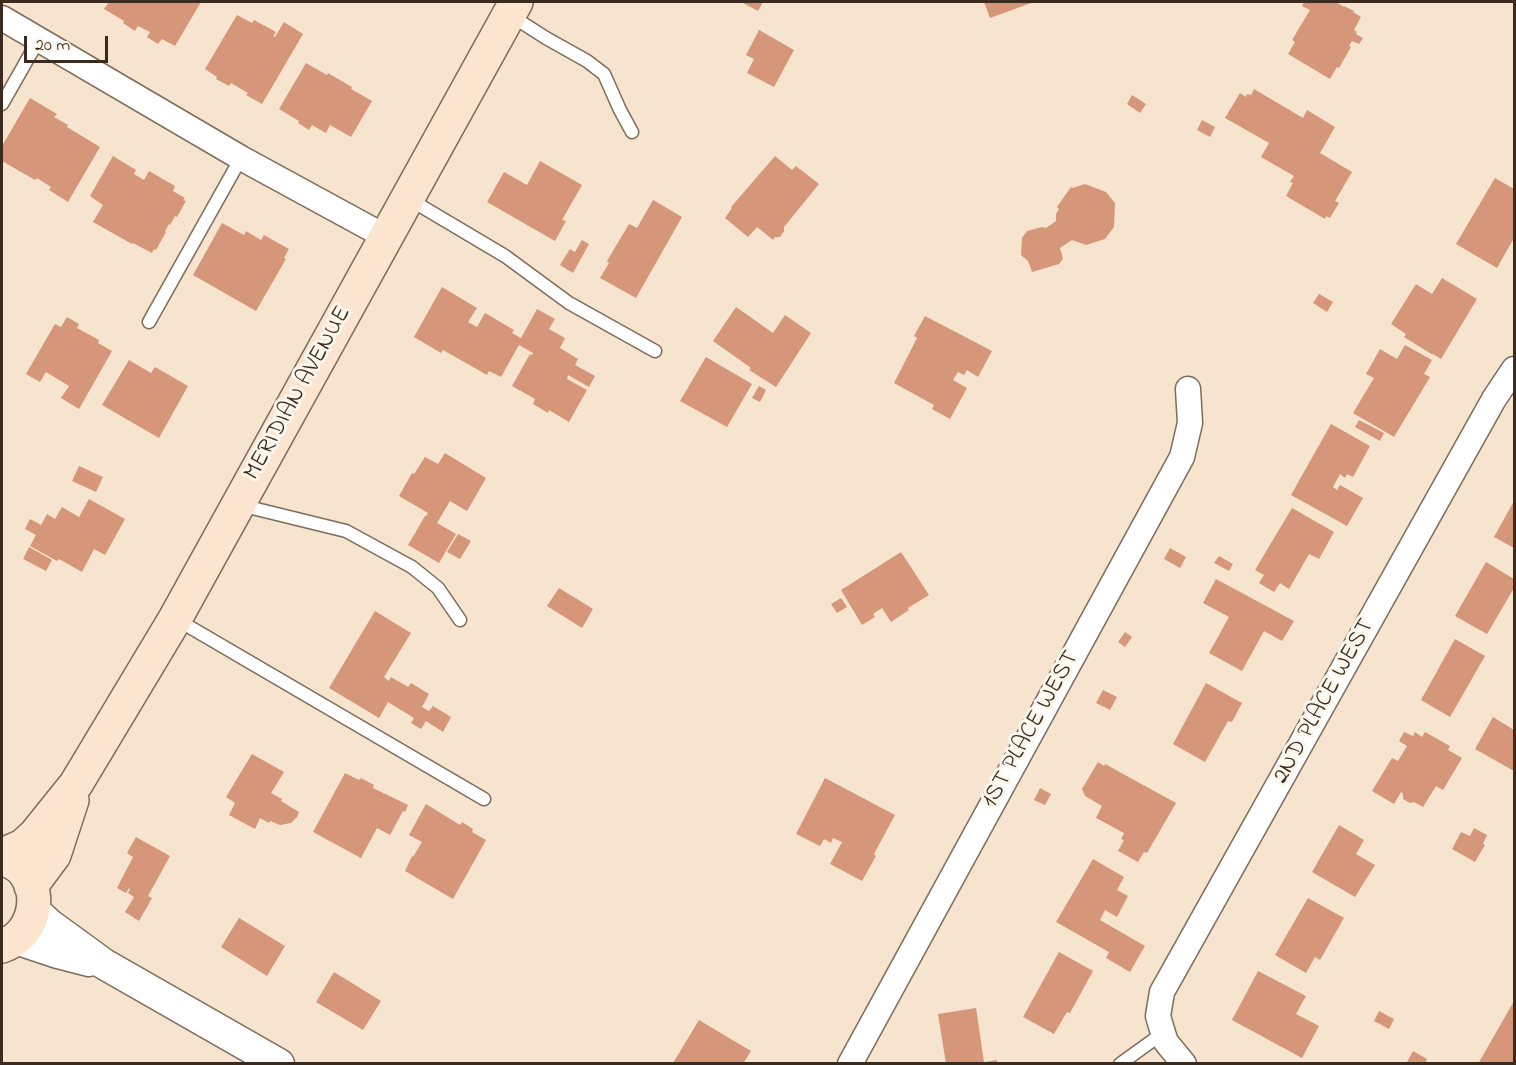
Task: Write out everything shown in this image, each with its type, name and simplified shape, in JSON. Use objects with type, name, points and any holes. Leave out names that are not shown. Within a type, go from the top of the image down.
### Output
[{"type":"main road","name":"MERIDIAN AVENUE","points":[[76,784],[175,619],[513,8]]},
{"type":"main road","points":[[2,856],[22,846],[35,835],[76,784]]},
{"type":"main road","points":[[32,898],[57,848],[76,784]]},
{"type":"main road","points":[[2,856],[24,872],[32,898],[30,921],[24,930],[7,944]]},
{"type":"street","points":[[2,18],[241,158],[386,237]]},
{"type":"street","name":"2ND PLACE WEST","points":[[1165,1038],[1158,1016],[1162,992],[1494,399],[1515,369]]},
{"type":"street","name":"1ST PLACE WEST","points":[[850,1064],[1182,457],[1190,423],[1188,388]]},
{"type":"street","points":[[32,898],[49,924],[104,964],[276,1063]]},
{"type":"street","points":[[7,944],[104,964]]},
{"type":"street","points":[[1165,1038],[1185,1064]]},
{"type":"lane","points":[[513,8],[546,38],[587,61],[604,74],[632,132]]},
{"type":"lane","points":[[2,104],[39,39]]},
{"type":"lane","points":[[149,322],[241,158]]},
{"type":"lane","points":[[408,198],[505,256],[569,303],[656,351]]},
{"type":"lane","points":[[238,504],[346,531],[412,567],[438,588],[460,620]]},
{"type":"lane","points":[[175,619],[484,799]]},
{"type":"lane","points":[[1120,1064],[1165,1038]]},
{"type":"building","points":[[109,2],[201,2],[175,46],[162,39],[158,44],[147,37],[150,32],[138,26],[135,31],[123,23],[124,21],[104,9]]},
{"type":"building","points":[[744,2],[763,2],[758,11]]},
{"type":"building","points":[[984,2],[1034,2],[990,18]]},
{"type":"building","points":[[1304,2],[1336,2],[1361,17],[1354,30],[1363,38],[1359,44],[1352,41],[1339,68],[1337,67],[1330,79],[1288,54],[1295,42],[1292,40],[1310,10],[1302,6]]},
{"type":"building","points":[[237,15],[252,23],[254,20],[276,32],[273,36],[275,37],[284,22],[303,34],[262,104],[231,83],[229,86],[216,79],[217,77],[205,69]]},
{"type":"building","points":[[759,30],[794,50],[774,87],[747,73],[754,59],[746,55]]},
{"type":"building","points":[[306,63],[327,75],[328,73],[372,101],[351,137],[330,125],[326,133],[312,125],[309,130],[279,109]]},
{"type":"building","points":[[1254,89],[1303,118],[1307,110],[1335,127],[1320,153],[1352,172],[1335,201],[1339,203],[1330,218],[1326,216],[1325,219],[1286,196],[1294,176],[1261,157],[1269,143],[1225,118],[1240,93],[1246,97],[1247,94],[1251,95]]},
{"type":"building","points":[[1132,95],[1146,104],[1140,113],[1127,104]]},
{"type":"building","points":[[30,98],[57,114],[54,117],[68,125],[67,127],[100,147],[68,202],[49,190],[51,187],[37,178],[35,180],[2,161],[2,146]]},
{"type":"building","points":[[1202,120],[1215,127],[1210,137],[1197,130]]},
{"type":"building","points":[[113,156],[136,170],[134,174],[144,180],[149,171],[175,186],[173,191],[185,198],[183,200],[186,201],[177,217],[175,216],[169,224],[156,250],[154,249],[152,253],[93,222],[103,205],[90,196]]},
{"type":"building","points":[[775,156],[792,170],[796,166],[819,184],[784,227],[780,237],[775,237],[773,240],[757,227],[748,237],[725,218],[731,207]]},
{"type":"building","points":[[540,161],[582,185],[562,220],[566,221],[555,241],[487,202],[504,172],[527,185]]},
{"type":"building","points":[[1495,178],[1514,189],[1514,238],[1497,268],[1456,244]]},
{"type":"building","points":[[1085,184],[1106,192],[1115,203],[1114,227],[1105,239],[1086,245],[1072,240],[1060,248],[1063,259],[1059,264],[1032,272],[1028,261],[1021,255],[1022,238],[1027,231],[1046,228],[1056,221],[1059,209],[1057,207],[1071,187]]},
{"type":"building","points":[[653,200],[682,217],[636,298],[600,278],[609,263],[607,261],[629,224],[637,228]]},
{"type":"building","points":[[222,223],[244,235],[246,231],[261,240],[264,235],[289,249],[284,258],[286,259],[256,311],[193,275]]},
{"type":"building","points":[[582,240],[589,244],[573,273],[560,265],[570,249],[575,252]]},
{"type":"building","points":[[1442,278],[1477,299],[1441,359],[1404,337],[1406,334],[1391,324],[1416,284],[1432,294]]},
{"type":"building","points":[[442,287],[477,308],[468,322],[477,327],[485,313],[514,330],[512,333],[521,338],[537,309],[555,319],[549,329],[565,338],[560,348],[578,359],[575,365],[595,376],[589,387],[568,375],[567,379],[587,390],[569,422],[533,404],[535,399],[512,386],[530,354],[533,353],[519,345],[501,377],[489,371],[487,375],[443,350],[441,353],[414,337]]},
{"type":"building","points":[[1319,294],[1333,302],[1327,312],[1313,303]]},
{"type":"building","points":[[736,307],[773,333],[785,315],[811,333],[776,387],[749,370],[751,368],[713,341]]},
{"type":"building","points":[[925,316],[992,351],[978,377],[967,370],[964,375],[958,372],[953,380],[967,388],[950,419],[932,409],[934,405],[894,383],[917,338],[914,336]]},
{"type":"building","points":[[67,317],[79,324],[77,328],[99,340],[98,343],[112,351],[79,409],[61,398],[69,386],[46,372],[40,382],[26,374],[55,324],[61,327]]},
{"type":"building","points":[[1405,345],[1432,360],[1424,374],[1430,377],[1394,437],[1353,413],[1374,378],[1366,374],[1380,349],[1397,359]]},
{"type":"building","points":[[706,357],[752,384],[727,427],[680,401]]},
{"type":"building","points":[[129,360],[151,373],[155,367],[188,386],[159,438],[102,405]]},
{"type":"building","points":[[759,386],[766,390],[760,402],[752,398]]},
{"type":"building","points":[[1359,420],[1384,433],[1380,441],[1355,427]]},
{"type":"building","points":[[1331,424],[1370,446],[1353,477],[1347,474],[1345,478],[1340,474],[1333,487],[1337,490],[1340,485],[1363,498],[1347,526],[1291,495]]},
{"type":"building","points":[[445,453],[486,478],[467,511],[450,501],[437,523],[456,534],[439,563],[408,545],[428,513],[399,496],[412,473],[414,474],[425,457],[438,464]]},
{"type":"building","points":[[79,466],[103,477],[96,492],[72,481]]},
{"type":"building","points":[[89,499],[125,519],[105,555],[94,549],[82,572],[30,546],[36,535],[25,529],[30,519],[41,525],[47,514],[55,519],[62,507],[79,517]]},
{"type":"building","points":[[1514,501],[1514,548],[1494,537]]},
{"type":"building","points":[[1292,508],[1334,532],[1319,559],[1309,554],[1289,589],[1280,583],[1274,592],[1259,583],[1264,575],[1255,570]]},
{"type":"building","points":[[458,534],[471,541],[460,559],[447,552]]},
{"type":"building","points":[[29,547],[52,560],[46,571],[23,559]]},
{"type":"building","points":[[1170,548],[1186,557],[1180,568],[1164,559]]},
{"type":"building","points":[[901,552],[929,595],[891,622],[882,608],[873,614],[875,617],[862,625],[841,590]]},
{"type":"building","points":[[1219,556],[1233,564],[1229,571],[1214,563]]},
{"type":"building","points":[[1486,562],[1514,579],[1514,588],[1487,634],[1455,616]]},
{"type":"building","points":[[1216,579],[1294,621],[1282,641],[1264,631],[1242,671],[1209,653],[1229,617],[1203,603]]},
{"type":"building","points":[[559,588],[593,609],[582,628],[547,606]]},
{"type":"building","points":[[841,598],[847,607],[837,613],[831,604]]},
{"type":"building","points":[[375,611],[411,633],[384,677],[389,681],[391,677],[408,687],[411,683],[429,694],[422,707],[429,711],[433,706],[451,717],[443,732],[426,721],[421,729],[411,723],[414,718],[388,702],[379,718],[329,688]]},
{"type":"building","points":[[1125,632],[1132,637],[1125,647],[1118,642]]},
{"type":"building","points":[[1455,639],[1485,656],[1450,717],[1421,700]]},
{"type":"building","points":[[1206,683],[1242,703],[1232,722],[1228,721],[1205,762],[1173,744]]},
{"type":"building","points":[[1103,690],[1117,697],[1110,710],[1096,703]]},
{"type":"building","points":[[1493,717],[1514,730],[1514,771],[1475,749]]},
{"type":"building","points":[[1404,732],[1413,736],[1415,732],[1422,737],[1425,732],[1450,746],[1448,750],[1462,758],[1443,790],[1436,786],[1423,807],[1403,799],[1401,792],[1394,804],[1372,791],[1392,758],[1398,761],[1407,746],[1399,741]]},
{"type":"building","points":[[252,754],[284,772],[271,793],[299,812],[291,823],[280,825],[260,818],[255,829],[229,815],[235,803],[226,797]]},
{"type":"building","points":[[1098,762],[1176,803],[1147,853],[1144,852],[1138,862],[1118,851],[1124,840],[1121,839],[1124,833],[1096,818],[1102,806],[1085,796],[1082,789]]},
{"type":"building","points":[[345,773],[359,780],[361,778],[374,785],[373,788],[408,805],[390,835],[377,828],[361,858],[313,832]]},
{"type":"building","points":[[825,778],[895,815],[862,881],[830,864],[842,842],[833,838],[831,843],[824,839],[820,846],[796,834]]},
{"type":"building","points":[[1040,788],[1051,794],[1045,805],[1034,800]]},
{"type":"building","points":[[426,804],[460,825],[462,822],[473,829],[472,832],[486,840],[453,899],[405,871],[422,842],[409,835]]},
{"type":"building","points":[[1339,825],[1364,840],[1356,854],[1375,865],[1355,897],[1312,872]]},
{"type":"building","points":[[1474,828],[1487,835],[1483,844],[1485,845],[1475,862],[1452,849],[1461,832],[1470,836]]},
{"type":"building","points":[[136,837],[170,856],[148,896],[152,898],[139,921],[125,912],[134,897],[128,893],[130,889],[126,893],[117,888],[133,857],[127,853]]},
{"type":"building","points":[[1093,859],[1124,877],[1117,890],[1128,896],[1117,917],[1105,910],[1100,920],[1145,946],[1130,972],[1106,958],[1109,952],[1056,922]]},
{"type":"building","points":[[1308,898],[1344,918],[1320,960],[1315,957],[1306,973],[1275,955]]},
{"type":"building","points":[[239,918],[285,946],[267,976],[221,947]]},
{"type":"building","points":[[1059,952],[1093,971],[1070,1013],[1067,1012],[1054,1034],[1023,1017]]},
{"type":"building","points":[[1258,971],[1306,996],[1296,1014],[1319,1026],[1302,1058],[1232,1020]]},
{"type":"building","points":[[334,972],[381,1001],[363,1030],[316,1002]]},
{"type":"building","points":[[1514,1001],[1514,1064],[1478,1064]]},
{"type":"building","points":[[976,1008],[984,1062],[997,1060],[997,1064],[946,1064],[938,1014]]},
{"type":"building","points":[[1379,1011],[1394,1019],[1389,1029],[1374,1021]]},
{"type":"building","points":[[699,1020],[751,1051],[743,1064],[673,1063]]},
{"type":"building","points":[[1413,1051],[1427,1059],[1425,1064],[1406,1064]]}]
